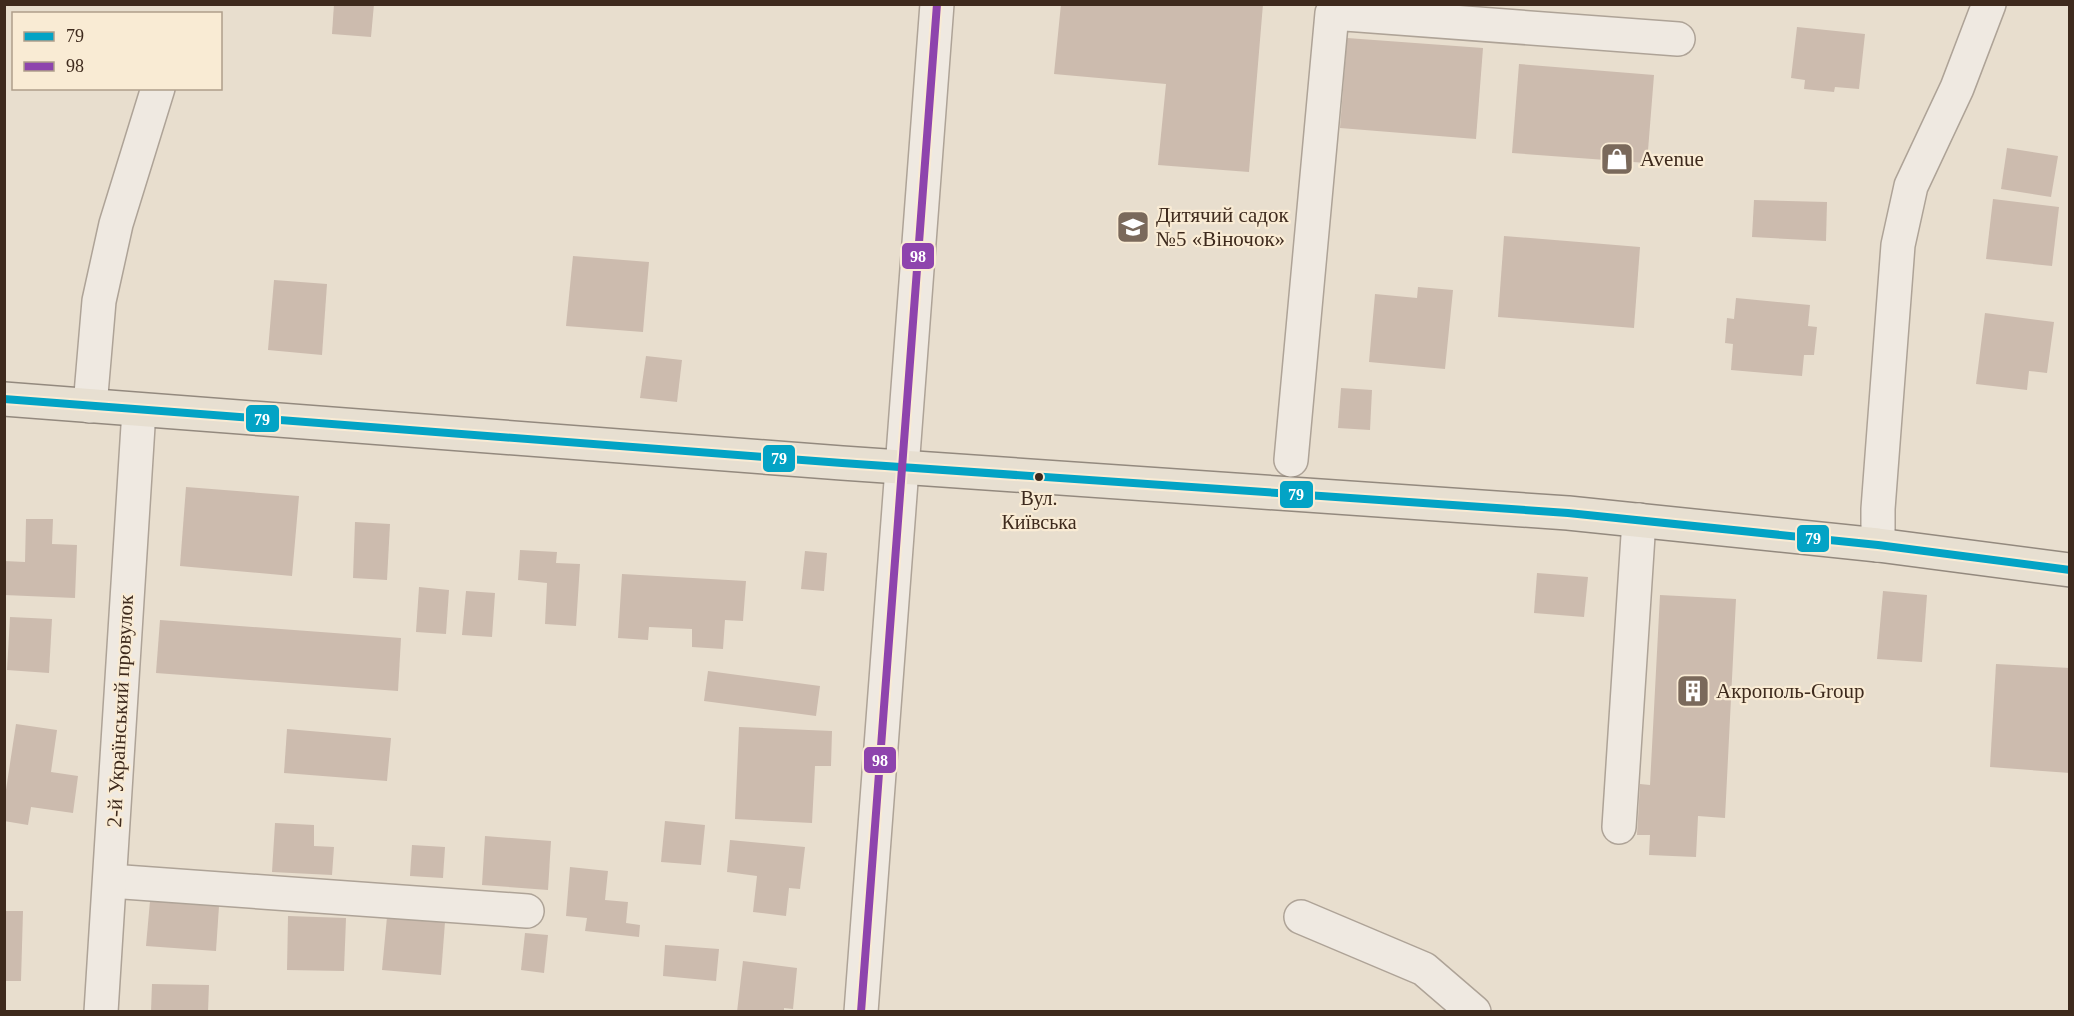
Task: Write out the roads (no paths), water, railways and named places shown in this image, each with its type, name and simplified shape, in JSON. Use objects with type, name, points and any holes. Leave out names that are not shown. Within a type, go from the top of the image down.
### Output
[{"type":"main road","points":[[4,399],[901,467],[1568,513],[1878,545],[2070,570]]},
{"type":"street","points":[[861,1011],[937,4]]},
{"type":"street","points":[[1878,545],[1878,509],[1898,245],[1911,186],[1957,88],[1989,4]]},
{"type":"street","points":[[1291,460],[1332,13],[1678,39]]},
{"type":"street","points":[[90,406],[99,301],[113,235],[157,90]]},
{"type":"street","name":"2-й Український провулок","points":[[101,1011],[139,410]]},
{"type":"street","points":[[1618,827],[1639,520]]},
{"type":"street","points":[[110,881],[527,911]]},
{"type":"street","points":[[1301,917],[1424,969],[1474,1011]]},
{"type":"place","name":"Avenue","points":[[1617,159]]},
{"type":"place","name":"Дитячий садок №5 «Віночок»","points":[[1133,227]]},
{"type":"place","name":"Вул. Київська","points":[[1039,477]]},
{"type":"place","name":"Акрополь-Group","points":[[1693,691]]}]
